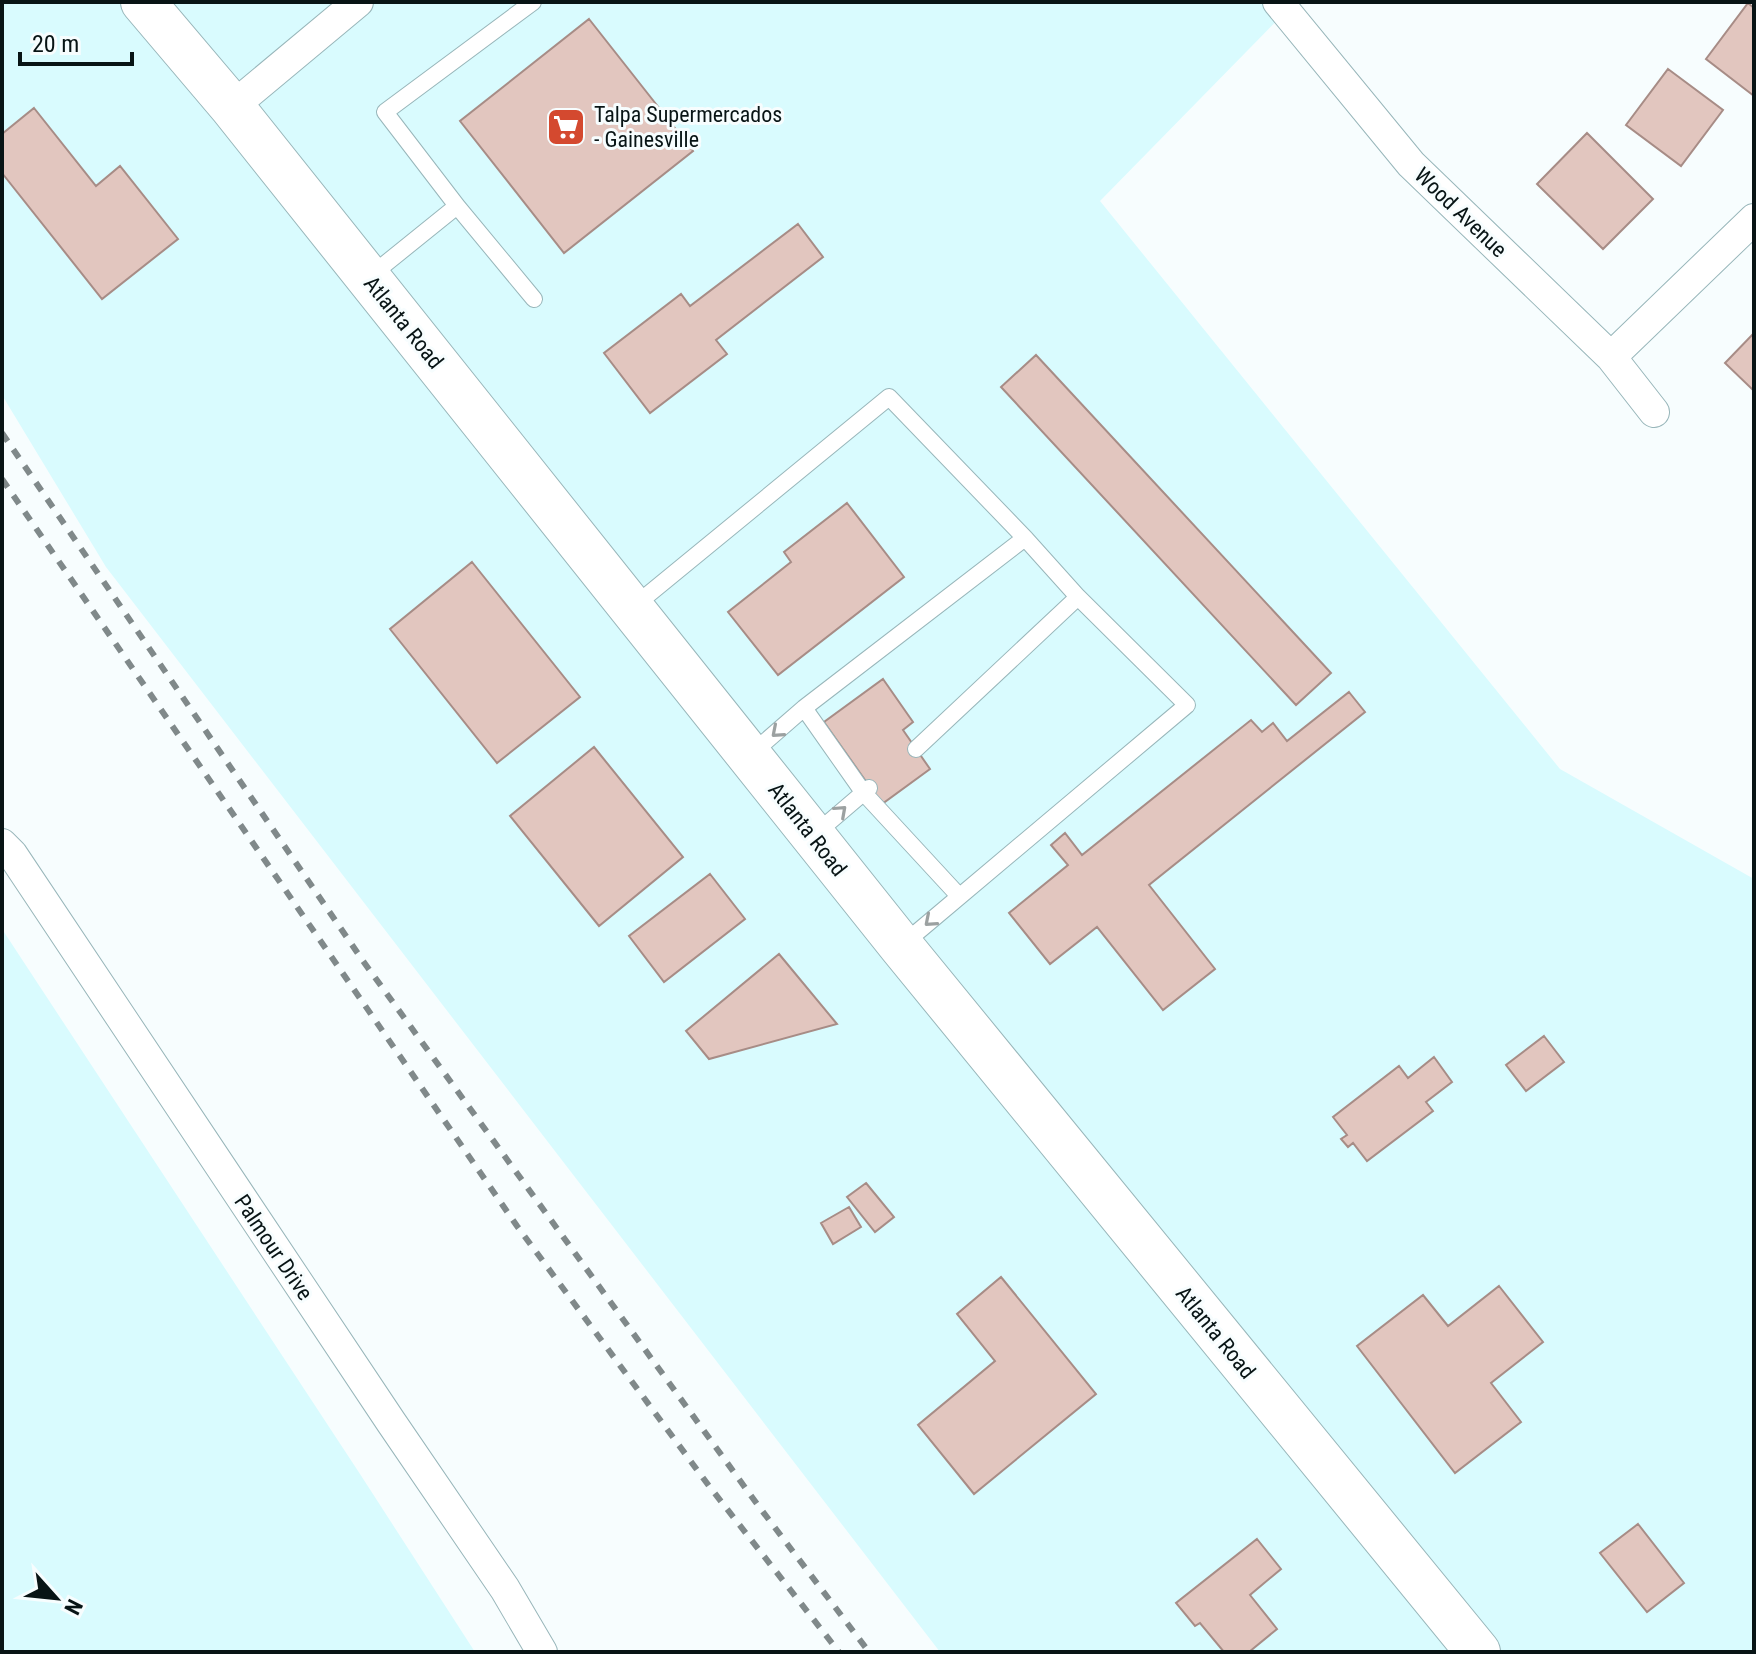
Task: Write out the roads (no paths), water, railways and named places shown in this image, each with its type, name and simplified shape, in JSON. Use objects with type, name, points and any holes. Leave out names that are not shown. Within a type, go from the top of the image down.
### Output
[{"type":"main road","name":"Atlanta Road","points":[[157,11],[901,946],[1478,1652]]},
{"type":"street","name":"Wood Avenue","points":[[1278,2],[1411,164],[1611,357],[1654,412]]},
{"type":"street","points":[[232,107],[355,3]]},
{"type":"street","points":[[1611,357],[1754,219]]},
{"type":"street","name":"Palmour Drive","points":[[2,844],[12,854],[505,1589],[542,1652]]},
{"type":"lane","points":[[533,2],[385,112],[534,299]]},
{"type":"lane","points":[[368,278],[457,206]]},
{"type":"lane","points":[[632,608],[889,397],[1078,597],[1187,705],[901,946]]},
{"type":"lane","points":[[749,756],[804,708],[1025,538]]},
{"type":"lane","points":[[916,749],[1078,597]]},
{"type":"lane","points":[[804,708],[867,789],[959,896]]},
{"type":"lane","points":[[813,836],[867,789]]},
{"type":"railway","points":[[2,433],[363,961],[757,1504],[869,1652]]},
{"type":"railway","points":[[2,479],[517,1226],[709,1486],[839,1652]]},
{"type":"place","name":"Talpa Supermercados - Gainesville","points":[[566,127]]}]
